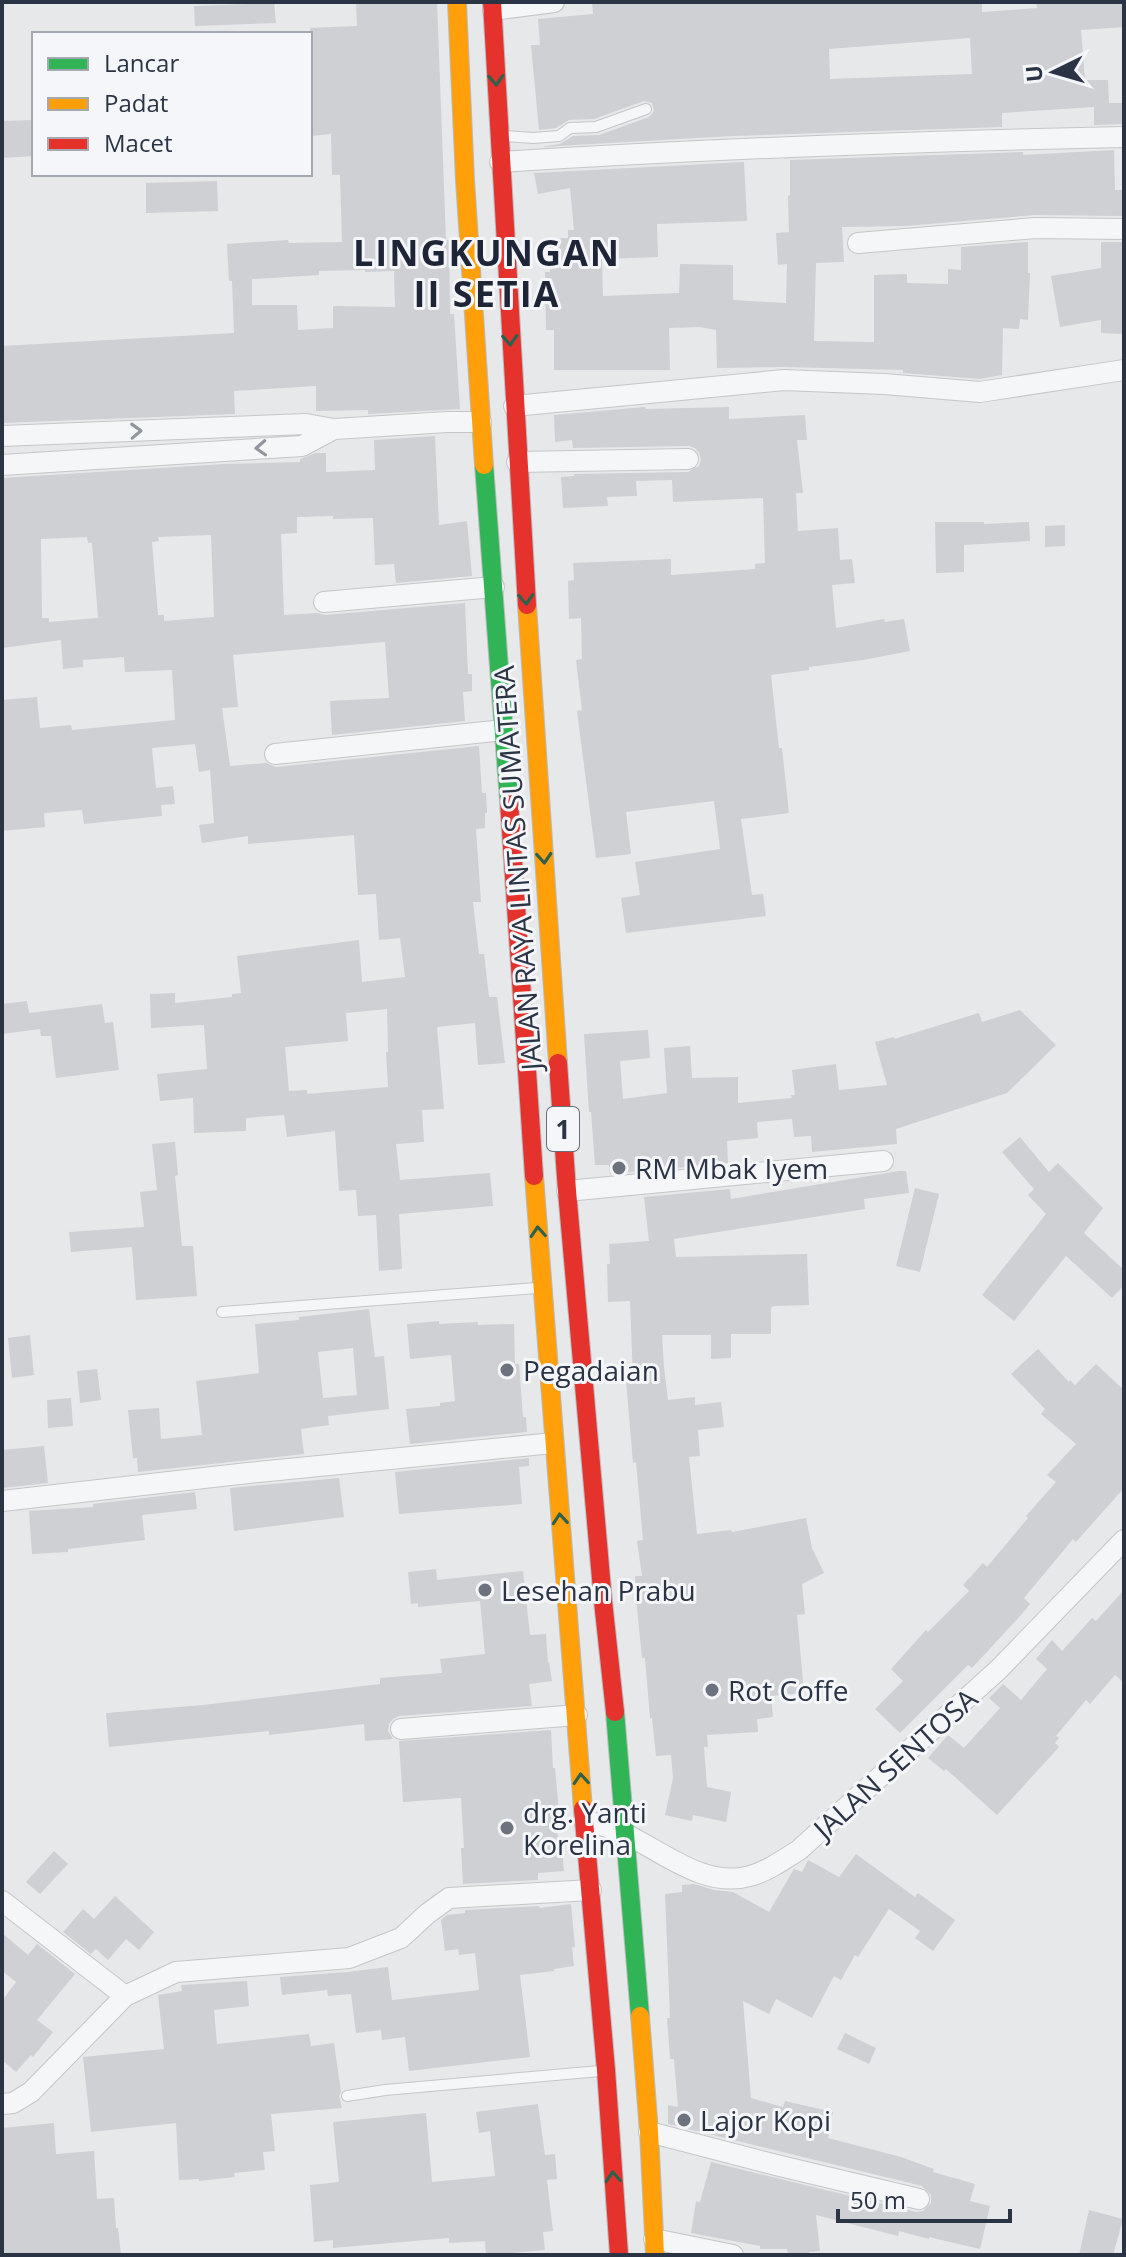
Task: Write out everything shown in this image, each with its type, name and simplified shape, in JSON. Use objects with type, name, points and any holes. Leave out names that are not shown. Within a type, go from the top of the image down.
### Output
[{"type":"highway","name":"JALAN RAYA LINTAS SUMATERA","points":[[457,2],[481,422],[553,1443],[619,2255]]},
{"type":"highway","name":"JALAN RAYA LINTAS SUMATERA","points":[[492,6],[517,462],[567,1191],[625,1834],[655,2247]]},
{"type":"street","points":[[492,6],[554,2]]},
{"type":"street","points":[[500,162],[947,140],[1124,137]]},
{"type":"street","points":[[858,243],[1035,228],[1124,229]]},
{"type":"street","points":[[514,406],[784,380],[980,392],[1124,370]]},
{"type":"street","points":[[2,436],[306,424],[334,429],[481,422]]},
{"type":"street","points":[[2,465],[302,446],[334,429]]},
{"type":"street","points":[[99,432],[101,458]]},
{"type":"street","points":[[517,462],[688,459]]},
{"type":"street","points":[[324,602],[494,587]]},
{"type":"street","points":[[275,754],[504,730]]},
{"type":"street","points":[[567,1191],[883,1161]]},
{"type":"street","points":[[2,1501],[553,1443]]},
{"type":"street","name":"JALAN SENTOSA","points":[[584,1820],[625,1834],[698,1872],[723,1877],[747,1877],[770,1868],[799,1850],[999,1669],[1124,1540]]},
{"type":"street","points":[[401,1729],[577,1715]]},
{"type":"street","points":[[2,2104],[13,2103],[31,2092],[125,1996],[176,1972],[349,1958],[401,1938],[449,1898],[591,1890]]},
{"type":"street","points":[[2,1901],[125,1996]]},
{"type":"street","points":[[649,2132],[919,2199]]},
{"type":"street","points":[[655,2247],[733,2255]]},
{"type":"lane","points":[[499,136],[559,136],[570,128],[596,127],[646,109]]},
{"type":"lane","points":[[222,1312],[542,1288]]},
{"type":"lane","points":[[347,2096],[606,2070]]},
{"type":"building","points":[[356,2],[437,2],[450,314],[454,314],[460,409],[368,414],[368,410],[316,411],[316,386],[234,391],[235,414],[2,423],[2,346],[234,333],[227,244],[288,240],[289,243],[342,242],[340,175],[332,175],[331,134],[312,136],[310,28],[357,26]],"holes":[[[319,271],[394,271],[395,307],[333,306],[333,328],[298,330],[297,305],[252,305],[252,279],[319,275]]]},
{"type":"building","points":[[592,2],[982,2],[982,12],[1037,8],[1036,2],[1124,2],[1124,27],[1081,30],[1085,80],[1108,80],[1109,103],[1124,103],[1124,124],[1094,125],[1094,107],[1002,113],[1002,127],[733,136],[540,147],[560,144],[573,136],[599,135],[649,117],[654,111],[652,103],[644,101],[594,119],[569,120],[556,128],[539,130],[531,45],[540,45],[538,19],[593,14]],"holes":[[[970,38],[972,74],[830,79],[829,49]]]},
{"type":"building","points":[[274,3],[276,23],[195,26],[194,6]]},
{"type":"building","points":[[32,120],[32,156],[2,158],[2,121]]},
{"type":"building","points":[[1114,150],[1115,190],[1124,190],[1124,216],[1034,215],[906,226],[842,227],[844,262],[816,263],[814,341],[874,342],[874,275],[907,274],[907,283],[948,284],[948,269],[961,270],[961,247],[1028,242],[1028,320],[1020,319],[1019,329],[1003,328],[1002,375],[980,379],[903,373],[903,370],[717,368],[716,330],[699,327],[669,328],[670,370],[554,370],[554,330],[546,330],[545,272],[550,272],[549,239],[568,238],[568,230],[574,230],[570,188],[538,194],[534,173],[744,162],[747,221],[657,224],[658,257],[602,259],[603,296],[679,293],[680,264],[733,265],[733,300],[786,303],[787,264],[778,265],[776,233],[789,232],[790,160]]},
{"type":"building","points":[[217,181],[218,211],[146,213],[146,183]]},
{"type":"building","points":[[1101,242],[1124,242],[1124,334],[1101,333],[1101,320],[1060,327],[1051,276],[1101,268]]},
{"type":"building","points":[[645,407],[729,407],[729,419],[805,415],[807,440],[797,440],[803,493],[796,493],[798,531],[838,528],[840,560],[852,559],[855,583],[832,585],[836,628],[884,619],[885,622],[904,619],[910,651],[771,675],[789,813],[741,819],[752,895],[763,894],[766,916],[626,933],[621,898],[640,895],[635,862],[720,849],[714,801],[626,812],[631,854],[596,858],[577,711],[582,710],[576,660],[582,659],[581,618],[569,619],[568,581],[574,580],[573,563],[671,559],[671,575],[755,569],[755,564],[765,563],[763,498],[673,502],[672,480],[636,481],[637,496],[607,497],[608,506],[563,508],[561,477],[574,474],[688,472],[699,466],[699,453],[689,446],[573,448],[572,440],[555,442],[554,415]]},
{"type":"building","points":[[435,436],[439,525],[467,521],[472,576],[396,583],[394,564],[375,565],[373,518],[297,517],[297,533],[281,534],[284,615],[325,615],[465,603],[468,674],[472,674],[472,691],[463,692],[465,721],[332,735],[330,701],[389,698],[385,642],[233,655],[238,707],[222,708],[230,766],[266,763],[276,767],[479,746],[482,793],[486,793],[487,813],[485,828],[476,829],[481,902],[473,902],[479,954],[484,954],[489,997],[497,997],[505,1063],[478,1065],[475,1023],[437,1027],[444,1109],[422,1110],[424,1142],[396,1144],[400,1180],[490,1173],[493,1206],[399,1214],[402,1269],[379,1271],[376,1215],[358,1216],[356,1190],[339,1191],[335,1131],[287,1137],[284,1115],[246,1118],[246,1131],[194,1133],[193,1098],[160,1101],[157,1074],[207,1069],[204,1025],[151,1028],[150,994],[175,993],[175,1003],[232,997],[232,994],[241,993],[237,956],[359,940],[362,982],[405,977],[400,938],[379,940],[376,894],[358,895],[354,835],[248,844],[248,836],[202,843],[199,825],[214,823],[210,770],[199,772],[195,744],[152,748],[156,788],[173,786],[175,804],[161,805],[162,816],[84,824],[82,810],[44,813],[45,827],[2,831],[2,700],[37,697],[40,728],[71,725],[72,730],[175,720],[172,670],[125,672],[124,657],[83,660],[83,667],[63,669],[61,640],[2,648],[2,478],[300,462],[300,459],[316,453],[326,453],[326,472],[375,470],[374,440]],"holes":[[[211,535],[214,617],[164,621],[164,615],[158,615],[152,542],[159,541],[158,537]],[[87,537],[88,543],[92,543],[98,618],[49,622],[49,618],[42,618],[41,539]],[[387,1009],[388,1087],[307,1094],[307,1090],[289,1091],[285,1047],[348,1041],[346,1013]]]},
{"type":"building","points":[[935,522],[1029,522],[1030,541],[964,545],[964,572],[936,573]]},
{"type":"building","points":[[1065,525],[1065,546],[1045,547],[1045,526]]},
{"type":"building","points":[[27,1001],[29,1013],[102,1004],[105,1023],[113,1022],[119,1070],[56,1078],[51,1036],[41,1036],[40,1029],[2,1034],[2,1004]]},
{"type":"building","points":[[1020,1010],[1056,1045],[1007,1093],[896,1129],[897,1144],[812,1152],[811,1136],[794,1137],[792,1119],[757,1122],[758,1138],[727,1141],[728,1163],[610,1174],[609,1165],[595,1165],[584,1034],[648,1030],[650,1058],[620,1061],[623,1099],[667,1093],[664,1048],[690,1046],[692,1078],[738,1077],[738,1103],[792,1098],[791,1095],[795,1095],[792,1070],[836,1064],[839,1090],[887,1085],[875,1042],[979,1013],[982,1022]]},
{"type":"building","points":[[1020,1137],[1049,1172],[1058,1163],[1103,1208],[1084,1233],[1124,1270],[1124,1285],[1112,1298],[1066,1256],[1014,1321],[982,1295],[1046,1214],[1028,1195],[1034,1189],[1002,1152]]},
{"type":"building","points":[[175,1142],[182,1246],[193,1246],[197,1296],[136,1300],[132,1247],[71,1252],[69,1232],[144,1227],[140,1192],[157,1190],[152,1144]]},
{"type":"building","points":[[906,1171],[909,1193],[864,1199],[865,1209],[674,1239],[676,1257],[807,1254],[809,1305],[773,1306],[771,1334],[731,1334],[731,1358],[711,1359],[711,1335],[662,1335],[668,1400],[695,1397],[695,1405],[721,1402],[724,1427],[698,1430],[700,1456],[689,1457],[697,1534],[732,1532],[806,1518],[812,1548],[824,1573],[802,1584],[805,1614],[797,1615],[804,1693],[771,1696],[773,1717],[757,1719],[758,1732],[707,1735],[708,1747],[704,1747],[707,1787],[731,1792],[726,1822],[693,1815],[692,1821],[665,1815],[673,1778],[671,1755],[656,1756],[636,1598],[635,1576],[642,1576],[637,1541],[643,1540],[626,1380],[633,1379],[630,1301],[608,1302],[609,1244],[649,1241],[644,1197],[730,1189],[731,1199]]},
{"type":"building","points":[[915,1188],[939,1194],[920,1272],[896,1266]]},
{"type":"building","points":[[369,1309],[375,1357],[384,1356],[389,1409],[328,1416],[329,1425],[301,1429],[304,1454],[138,1472],[137,1458],[133,1458],[128,1410],[159,1408],[161,1439],[202,1435],[196,1381],[259,1373],[255,1324],[299,1320],[299,1317]],"holes":[[[353,1348],[357,1395],[323,1398],[318,1352]]]},
{"type":"building","points":[[439,1321],[439,1324],[514,1324],[515,1364],[519,1364],[527,1432],[410,1444],[406,1409],[440,1406],[440,1403],[455,1401],[451,1355],[410,1359],[407,1324]]},
{"type":"building","points":[[30,1335],[34,1375],[12,1378],[8,1338]]},
{"type":"building","points":[[1038,1349],[1075,1385],[1096,1364],[1124,1390],[1124,1488],[1076,1542],[1073,1539],[1024,1598],[1030,1604],[1021,1615],[972,1668],[968,1665],[900,1733],[875,1709],[903,1681],[891,1669],[926,1630],[928,1632],[969,1591],[963,1585],[983,1563],[987,1567],[1028,1518],[1026,1516],[1056,1482],[1047,1475],[1076,1444],[1041,1414],[1045,1409],[1011,1374]]},
{"type":"building","points":[[97,1369],[101,1400],[80,1403],[77,1371]]},
{"type":"building","points":[[71,1398],[73,1426],[48,1428],[47,1400]]},
{"type":"building","points":[[44,1446],[48,1483],[2,1488],[2,1450]]},
{"type":"building","points":[[529,1458],[529,1466],[519,1467],[522,1504],[399,1514],[395,1472]]},
{"type":"building","points":[[339,1478],[344,1517],[234,1531],[230,1488]]},
{"type":"building","points":[[195,1492],[197,1509],[142,1515],[145,1540],[68,1549],[68,1552],[32,1554],[29,1511],[93,1507],[93,1504]]},
{"type":"building","points":[[436,1569],[437,1580],[523,1571],[530,1635],[546,1634],[552,1681],[529,1684],[532,1706],[399,1716],[389,1724],[388,1731],[393,1739],[365,1741],[364,1724],[269,1735],[269,1731],[109,1747],[106,1713],[380,1684],[380,1678],[442,1673],[440,1659],[485,1654],[480,1601],[418,1607],[418,1603],[411,1604],[408,1572]]},
{"type":"building","points":[[1124,1590],[1124,1683],[1115,1675],[1090,1704],[1086,1700],[1056,1736],[1059,1738],[1055,1743],[1059,1747],[997,1815],[946,1769],[944,1771],[928,1758],[948,1735],[964,1748],[1000,1708],[989,1698],[1003,1684],[1021,1700],[1047,1669],[1036,1659],[1052,1640],[1062,1651],[1092,1618],[1096,1621]]},
{"type":"building","points":[[551,1730],[559,1811],[558,1848],[562,1848],[564,1871],[538,1873],[538,1880],[463,1884],[461,1798],[403,1802],[399,1741]]},
{"type":"building","points":[[54,1851],[68,1864],[40,1894],[26,1882]]},
{"type":"building","points":[[856,1854],[915,1897],[918,1893],[955,1920],[933,1951],[915,1938],[920,1931],[889,1909],[858,1957],[855,1955],[841,1980],[834,1976],[812,2018],[776,1999],[769,2014],[743,2001],[751,2098],[783,2107],[785,2101],[833,2112],[828,2138],[901,2157],[934,2169],[933,2172],[975,2184],[970,2201],[990,2206],[980,2249],[899,2231],[898,2236],[816,2215],[820,2251],[809,2252],[809,2255],[788,2255],[787,2249],[760,2249],[760,2246],[691,2233],[696,2201],[700,2202],[711,2162],[916,2212],[923,2211],[931,2203],[931,2195],[922,2186],[668,2124],[668,2105],[678,2107],[667,2018],[670,2018],[665,1894],[682,1892],[682,1885],[694,1884],[733,1892],[769,1912],[794,1869],[802,1872],[808,1860],[839,1877]]},
{"type":"building","points":[[115,1896],[154,1932],[139,1950],[126,1939],[108,1960],[96,1949],[91,1954],[63,1932],[83,1909],[94,1919]]},
{"type":"building","points":[[571,1904],[574,1966],[520,1975],[530,2057],[409,2071],[405,2037],[382,2040],[381,2030],[356,2033],[351,1994],[328,1996],[327,1990],[282,1995],[280,1977],[388,1967],[392,2000],[479,1990],[475,1953],[459,1955],[458,1949],[445,1951],[441,1920],[447,1915],[465,1913],[465,1910]]},
{"type":"building","points":[[2,1933],[28,1955],[37,1944],[75,1974],[37,2020],[53,2032],[16,2072],[2,2060],[2,2001],[16,1982],[2,1971]]},
{"type":"building","points":[[247,1981],[249,2006],[214,2010],[217,2044],[309,2034],[311,2046],[334,2043],[342,2108],[271,2114],[275,2151],[263,2152],[265,2170],[199,2181],[179,2180],[176,2123],[91,2132],[83,2057],[164,2049],[158,1995],[182,1991],[181,1985]]},
{"type":"building","points":[[845,2033],[876,2048],[869,2064],[837,2049]]},
{"type":"building","points":[[538,2104],[545,2155],[555,2154],[557,2179],[547,2180],[553,2231],[543,2232],[545,2250],[486,2255],[485,2241],[449,2243],[449,2238],[333,2248],[333,2240],[314,2242],[310,2185],[339,2182],[333,2122],[426,2113],[432,2182],[495,2176],[490,2131],[479,2133],[476,2112]]},
{"type":"building","points":[[54,2123],[56,2154],[94,2151],[97,2199],[114,2198],[121,2255],[2,2255],[2,2128]]},
{"type":"building","points":[[1089,2210],[1123,2219],[1113,2255],[1079,2255]]},
{"type":"traffic: fast","points":[[484,465],[509,801]]},
{"type":"traffic: fast","points":[[615,1712],[640,2016]]},
{"type":"traffic: slow","points":[[457,2],[484,465]]},
{"type":"traffic: slow","points":[[527,605],[558,1063]]},
{"type":"traffic: slow","points":[[534,1176],[583,1809]]},
{"type":"traffic: slow","points":[[640,2016],[655,2255]]},
{"type":"traffic: jam","points":[[492,2],[527,605]]},
{"type":"traffic: jam","points":[[509,801],[534,1176]]},
{"type":"traffic: jam","points":[[558,1063],[615,1712]]},
{"type":"traffic: jam","points":[[583,1809],[619,2255]]},
{"type":"place","name":"RM Mbak Iyem","points":[[619,1168]]},
{"type":"place","name":"Pegadaian","points":[[507,1370]]},
{"type":"place","name":"Lesehan Prabu","points":[[485,1590]]},
{"type":"place","name":"Rot Coffe","points":[[712,1690]]},
{"type":"place","name":"drg. Yanti Korelina","points":[[507,1828]]},
{"type":"place","name":"Lajor Kopi","points":[[684,2120]]},
{"type":"district","name":"LINGKUNGAN II SETIA","points":[[487,272]]}]
